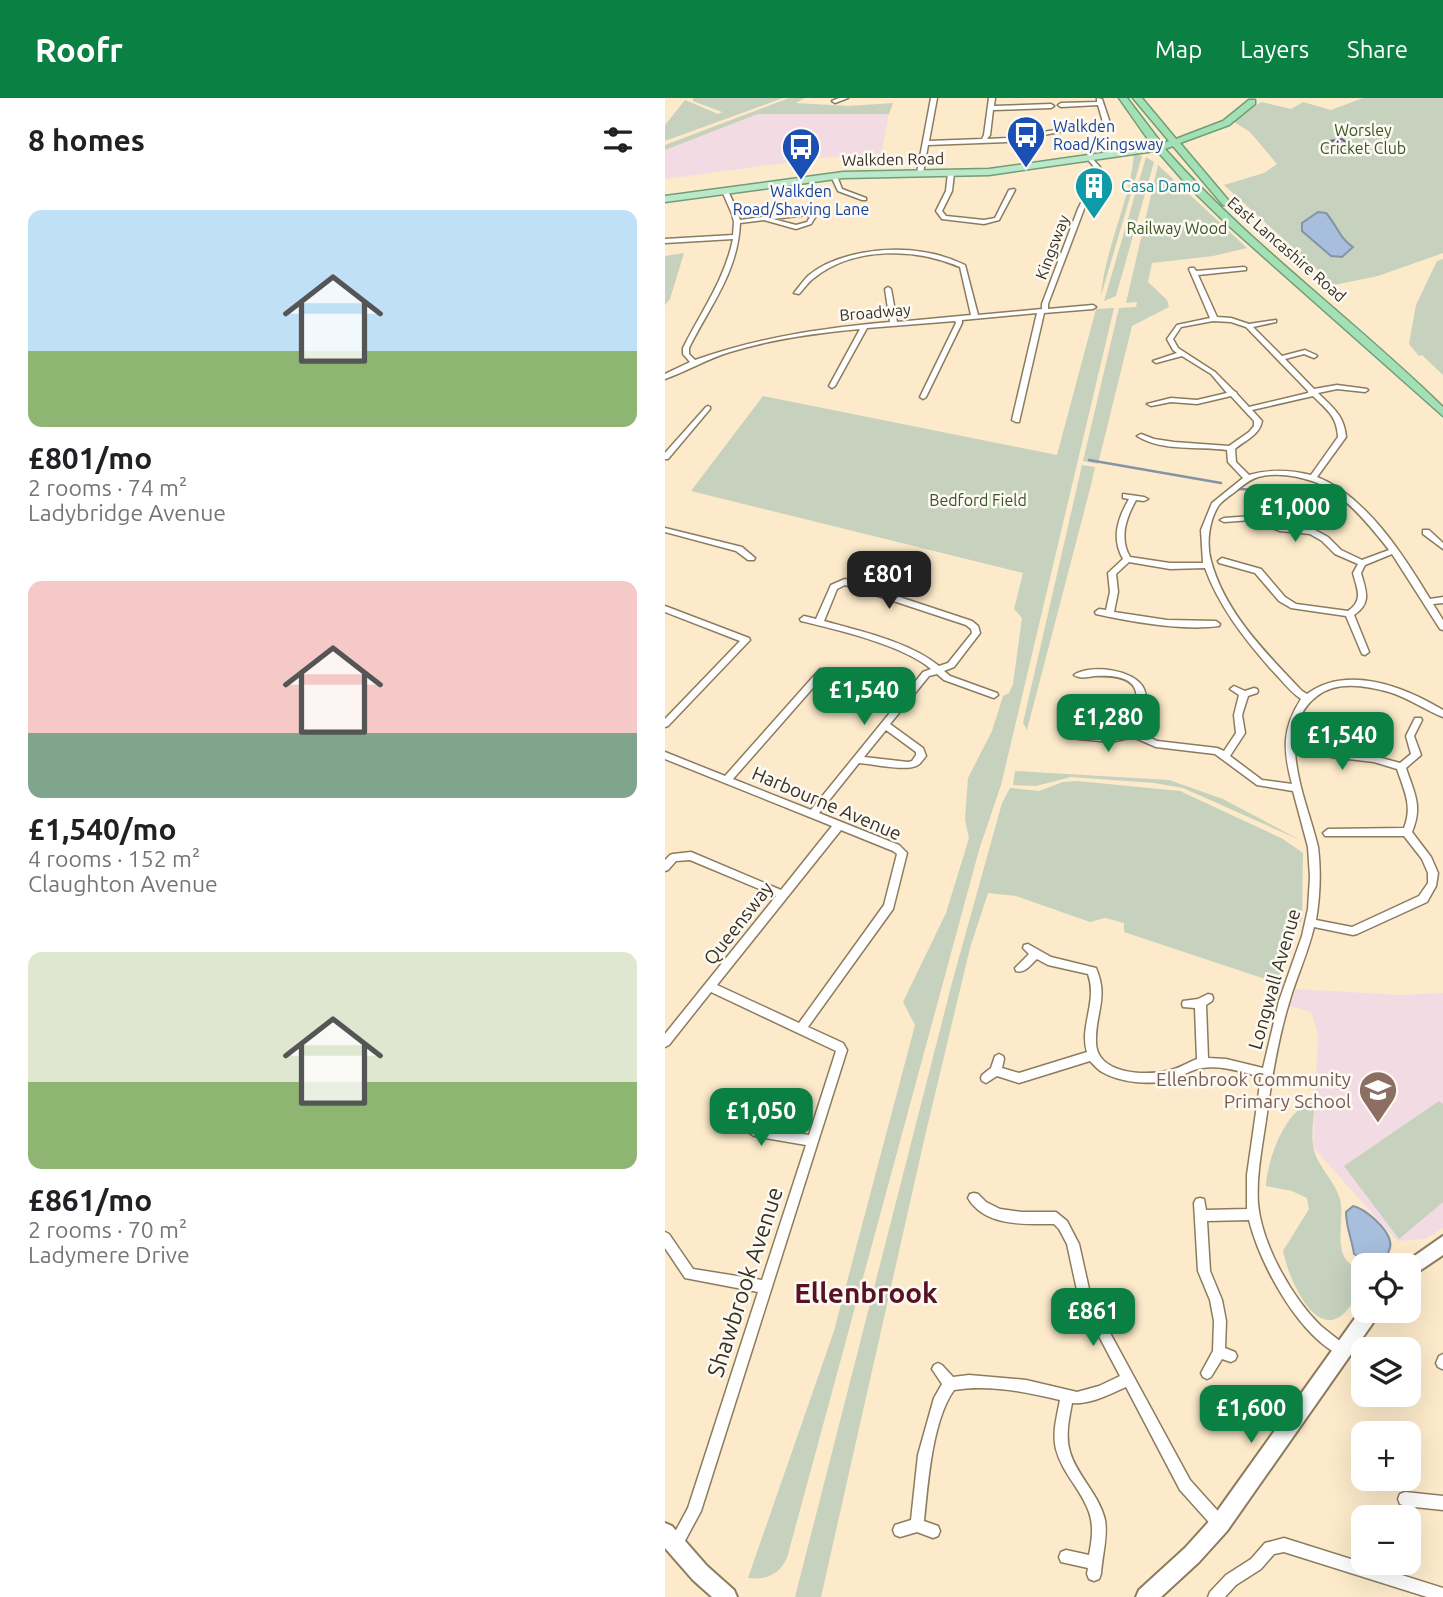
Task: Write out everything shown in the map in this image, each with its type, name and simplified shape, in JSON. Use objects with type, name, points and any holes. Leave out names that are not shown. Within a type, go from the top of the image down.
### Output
[{"type":"highway","name":"East Lancashire Road","points":[[1123,98],[1144,129],[1184,155],[1219,196],[1267,244],[1378,337],[1443,398]]},
{"type":"highway","points":[[1131,98],[1164,144],[1223,209],[1226,218]]},
{"type":"highway","name":"East Lancashire Road","points":[[1137,98],[1154,121],[1173,164],[1226,218],[1386,355],[1443,413]]},
{"type":"highway","name":"Walkden Road","points":[[1164,144],[1226,123],[1255,100]]},
{"type":"highway","points":[[1154,121],[1170,131],[1191,135],[1184,155]]},
{"type":"main road","points":[[1130,150],[1144,139],[1144,129]]},
{"type":"main road","name":"Walkden Road","points":[[665,199],[834,176],[989,172],[1164,144]]},
{"type":"main road","points":[[1130,150],[1173,164]]},
{"type":"main road","points":[[1421,1261],[1443,1244]]},
{"type":"main road","points":[[1146,1597],[1192,1555],[1220,1524],[1362,1323]]},
{"type":"main road","points":[[670,1539],[727,1597]]},
{"type":"street","points":[[920,173],[934,98]]},
{"type":"street","points":[[984,140],[992,98]]},
{"type":"street","points":[[1061,105],[1099,100],[1107,126],[1077,127]]},
{"type":"street","points":[[991,108],[1051,106]]},
{"type":"street","points":[[926,143],[959,144],[1007,140],[1067,130]]},
{"type":"street","name":"Kingsway","points":[[1018,416],[1045,304],[1073,229],[1098,174],[1097,167],[1089,157]]},
{"type":"street","points":[[951,173],[949,191],[939,211],[944,218],[993,221],[1000,217],[1012,190]]},
{"type":"street","points":[[834,176],[840,190],[864,199]]},
{"type":"street","points":[[695,363],[686,354],[686,348],[722,285],[735,237],[737,222],[725,191]]},
{"type":"street","points":[[737,222],[807,213],[813,216],[809,223],[796,227],[766,219]]},
{"type":"street","points":[[665,241],[735,237]]},
{"type":"street","points":[[797,293],[826,267],[838,261],[874,253],[914,252],[963,266],[975,317]]},
{"type":"street","points":[[1214,319],[1193,271],[1244,269]]},
{"type":"street","points":[[888,289],[894,324]]},
{"type":"street","name":"Broadway","points":[[665,377],[695,363],[775,339],[864,327],[1093,307]]},
{"type":"street","points":[[923,397],[958,324],[958,318]]},
{"type":"street","points":[[1248,326],[1268,319]]},
{"type":"street","points":[[1138,444],[1144,437],[1166,445],[1212,445],[1231,448],[1258,427],[1258,421],[1234,393],[1213,373],[1171,344],[1174,330],[1195,321],[1232,320],[1248,326],[1335,414],[1342,431],[1339,444],[1312,479]]},
{"type":"street","points":[[832,386],[864,327]]},
{"type":"street","points":[[1279,359],[1305,350],[1314,356]]},
{"type":"street","points":[[1159,358],[1182,354]]},
{"type":"street","points":[[1249,409],[1332,388],[1352,387],[1365,390]]},
{"type":"street","points":[[1153,400],[1197,402],[1234,393]]},
{"type":"street","points":[[665,457],[708,408]]},
{"type":"street","points":[[1231,448],[1232,462],[1248,478]]},
{"type":"street","points":[[1443,626],[1394,551],[1344,497],[1312,479],[1283,474],[1248,478],[1231,489],[1210,513],[1204,540],[1208,565],[1229,614],[1299,693],[1307,698],[1329,687],[1361,684],[1404,693],[1443,714]]},
{"type":"street","points":[[1144,499],[1130,497],[1119,536],[1120,549],[1127,559],[1170,566],[1208,565]]},
{"type":"street","points":[[1228,517],[1253,518],[1280,528],[1313,532],[1338,552],[1362,563]]},
{"type":"street","points":[[665,530],[750,554]]},
{"type":"street","points":[[1424,531],[1443,547]]},
{"type":"street","points":[[1222,561],[1235,567],[1258,570],[1282,599],[1294,606],[1349,614],[1360,606],[1364,595],[1357,573],[1362,563],[1394,551]]},
{"type":"street","points":[[1127,559],[1112,573],[1114,592],[1104,613],[1167,622],[1217,623]]},
{"type":"street","points":[[812,815],[924,676],[951,664],[976,633],[973,626],[845,582],[834,587],[819,622]]},
{"type":"street","points":[[1429,602],[1443,600]]},
{"type":"street","points":[[665,610],[746,640],[665,724]]},
{"type":"street","points":[[1349,614],[1365,652]]},
{"type":"street","points":[[804,618],[859,634],[927,661],[947,678],[994,695]]},
{"type":"street","points":[[1350,644],[1360,643]]},
{"type":"street","points":[[1078,675],[1090,670],[1118,674],[1140,683],[1142,698],[1133,734]]},
{"type":"street","points":[[727,780],[823,671]]},
{"type":"street","points":[[1226,755],[1241,733],[1238,715],[1249,693],[1234,689]]},
{"type":"street","name":"Longwall Avenue","points":[[1307,698],[1300,706],[1293,725],[1292,759],[1296,788],[1313,848],[1313,923],[1285,999],[1266,1073],[1254,1165],[1253,1214],[1275,1270],[1313,1326],[1342,1350]]},
{"type":"street","points":[[665,708],[676,712]]},
{"type":"street","points":[[1401,767],[1416,755],[1411,736],[1418,720]]},
{"type":"street","points":[[857,759],[908,765],[915,763],[921,756],[920,750],[885,725]]},
{"type":"street","points":[[1078,736],[1111,738],[1133,734],[1156,744],[1208,749],[1226,755],[1260,783],[1296,788]]},
{"type":"street","points":[[1322,740],[1322,748],[1331,754],[1374,759],[1401,767]]},
{"type":"street","name":"Harbourne Avenue","points":[[665,755],[896,848],[902,853],[885,913],[801,1029]]},
{"type":"street","points":[[1401,767],[1413,796],[1415,809],[1407,832]]},
{"type":"street","name":"Queensway","points":[[665,1042],[838,826]]},
{"type":"street","points":[[1328,833],[1344,837],[1407,832]]},
{"type":"street","points":[[1313,923],[1353,931],[1423,900],[1433,883],[1433,873],[1426,857],[1407,832]]},
{"type":"street","points":[[665,867],[673,859],[691,856],[783,895]]},
{"type":"street","points":[[1020,968],[1032,951],[1048,961],[1092,971],[1102,964]]},
{"type":"street","points":[[1092,971],[1098,996],[1089,1037],[1093,1055],[1109,1070],[1162,1077],[1203,1063],[1226,1064],[1266,1073]]},
{"type":"street","name":"Shawbrook Avenue","points":[[670,1539],[694,1511],[842,1050],[839,1046],[710,987]]},
{"type":"street","points":[[1187,1004],[1204,1001],[1201,1034],[1203,1063]]},
{"type":"street","points":[[993,1069],[1019,1077],[1093,1055]]},
{"type":"street","points":[[748,1101],[732,1110],[758,1132],[813,1141]]},
{"type":"street","points":[[974,1198],[986,1211],[1025,1218],[1055,1217],[1062,1222],[1072,1237],[1079,1281],[1086,1300],[1185,1485],[1220,1524]]},
{"type":"street","points":[[1207,1373],[1225,1354],[1216,1300],[1204,1271],[1200,1210],[1253,1214]]},
{"type":"street","points":[[665,1238],[689,1274],[766,1287]]},
{"type":"street","points":[[938,1369],[950,1384]]},
{"type":"street","points":[[917,1525],[925,1455],[940,1398],[950,1384],[969,1381],[1026,1386],[1067,1397],[1088,1396],[1129,1379]]},
{"type":"street","points":[[1066,1557],[1094,1568],[1099,1531],[1094,1507],[1063,1450],[1062,1430],[1067,1397]]},
{"type":"street","points":[[1405,1499],[1443,1503]]},
{"type":"street","points":[[900,1530],[917,1525],[933,1531]]},
{"type":"street","points":[[1215,1597],[1231,1580],[1257,1564],[1270,1548],[1284,1545],[1443,1595]]},
{"type":"shaded area","points":[[758,114],[889,114],[881,154],[830,157],[665,179],[665,150]]},
{"type":"shaded area","name":"Ellenbrook Community Primary School","points":[[1296,989],[1400,995],[1443,993],[1443,1228],[1425,1239],[1397,1241],[1313,1147],[1318,1033],[1311,1012],[1289,1006]]},
{"type":"green space","points":[[693,98],[783,98],[665,141],[665,125],[685,100],[718,114],[722,112],[693,101]]},
{"type":"green space","points":[[789,98],[805,98],[796,103],[848,106],[893,103],[889,114],[758,114],[665,150],[665,145]]},
{"type":"green space","name":"Worsley Cricket Club","points":[[1363,98],[1443,98],[1443,253],[1378,276],[1334,285],[1224,185],[1264,173],[1277,164],[1250,132],[1234,122],[1261,102],[1291,109],[1303,102],[1331,110]]},
{"type":"green space","points":[[1134,154],[1142,156],[1101,296],[1107,260],[1128,190]]},
{"type":"green space","points":[[1146,157],[1154,162],[1116,296],[1104,301]]},
{"type":"green space","name":"Railway Wood","points":[[1158,165],[1247,248],[1213,256],[1152,263],[1148,282],[1167,300],[1169,307],[1132,326],[1098,464],[1083,461],[1119,308],[1136,307],[1137,302],[1126,303]]},
{"type":"green space","points":[[684,253],[670,299],[665,305],[665,256]]},
{"type":"green space","points":[[1443,259],[1443,375],[1422,355],[1419,356],[1409,344],[1416,305],[1437,261]]},
{"type":"green space","name":"Bedford Field","points":[[1114,308],[1001,785],[979,850],[787,1558],[780,1569],[771,1575],[748,1578],[834,1331],[915,1025],[903,1002],[946,913],[969,838],[965,820],[968,778],[992,731],[1003,696],[1009,693],[1013,684],[1022,618],[1014,609],[1023,573],[691,491],[763,396],[1057,455],[1096,309]]},
{"type":"green space","points":[[1082,465],[1095,467],[1027,730],[1023,723]]},
{"type":"green space","points":[[1015,771],[1169,780],[1223,799],[1300,840],[1183,788],[1154,783],[1071,777],[1036,786],[1013,785]]},
{"type":"green space","points":[[1063,782],[1180,791],[1283,839],[1303,853],[1302,918],[1277,983],[1124,932],[1124,923],[1105,918],[1090,922],[1016,896],[988,893],[970,948],[925,1136],[821,1597],[795,1597],[953,979],[1002,803],[1010,788],[1039,791]]},
{"type":"green space","points":[[1439,1101],[1443,1104],[1443,1202],[1399,1239],[1344,1166]]},
{"type":"green space","points":[[1315,1102],[1313,1146],[1340,1199],[1342,1250],[1345,1259],[1351,1264],[1351,1305],[1337,1318],[1325,1320],[1315,1314],[1298,1291],[1283,1251],[1309,1209],[1307,1198],[1292,1191],[1266,1186],[1270,1162],[1280,1136],[1295,1113]]},
{"type":"water","points":[[1318,212],[1326,213],[1344,240],[1353,247],[1342,257],[1331,256],[1302,231],[1302,223]]},
{"type":"water","points":[[1353,1206],[1375,1220],[1385,1230],[1390,1241],[1388,1253],[1354,1253],[1346,1212]]},
{"type":"building","points":[[1342,139],[1356,151],[1334,153],[1324,142]]},
{"type":"waterway","points":[[1089,460],[1221,483]]},
{"type":"waterway","points":[[1239,489],[1305,492],[1343,512]]},
{"type":"place","name":"Walkden Road/Kingsway","points":[[1026,169]]},
{"type":"place","name":"Walkden Road/Shaving Lane","points":[[801,181]]},
{"type":"place","name":"Casa Damo","points":[[1094,220]]},
{"type":"place","name":"Ellenbrook Community Primary School","points":[[1378,1124]]},
{"type":"district","name":"Ellenbrook","points":[[866,1293]]}]
